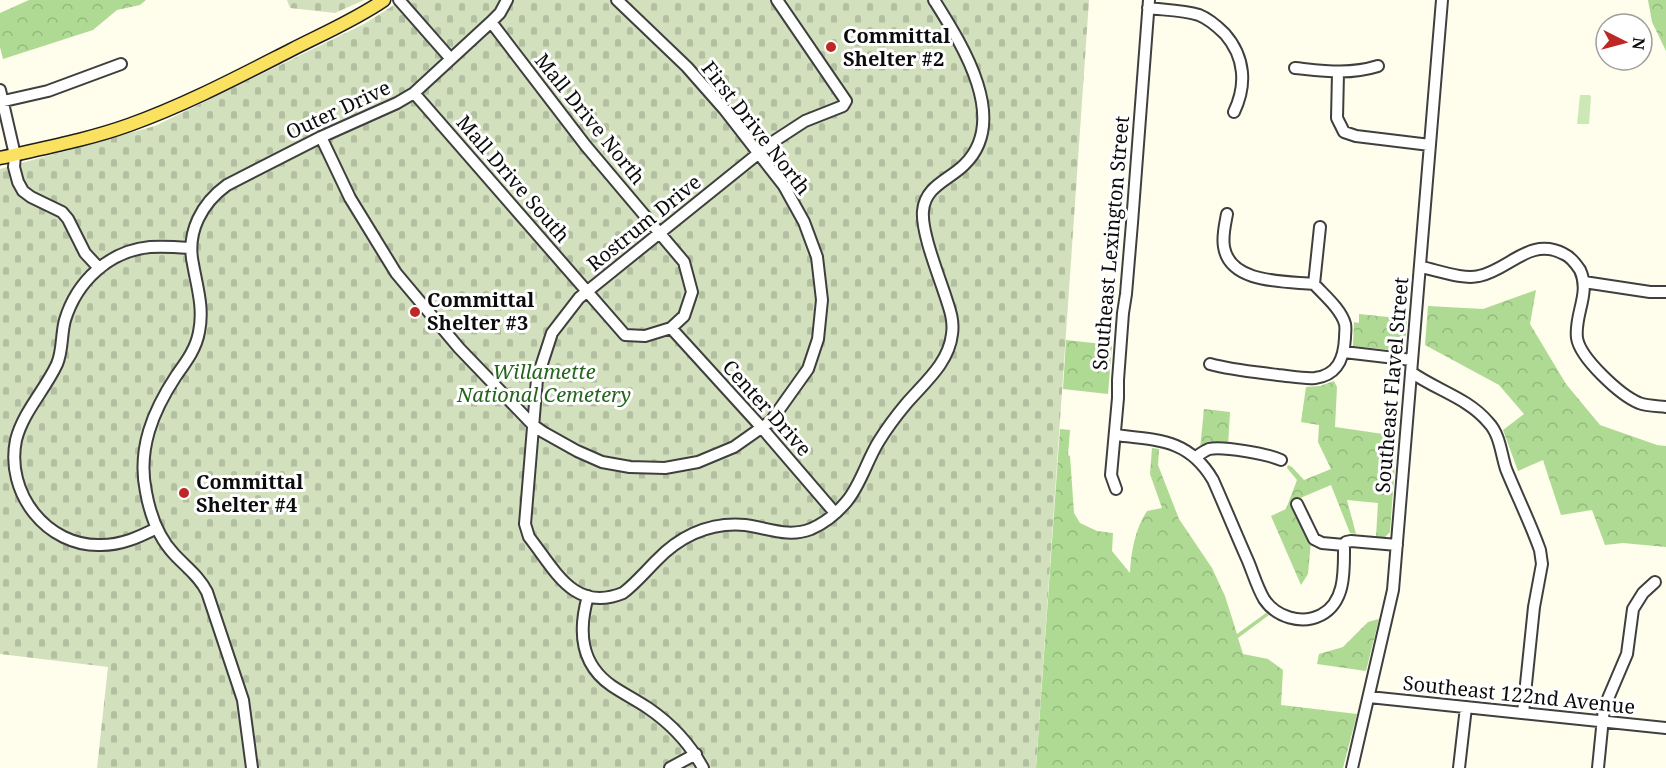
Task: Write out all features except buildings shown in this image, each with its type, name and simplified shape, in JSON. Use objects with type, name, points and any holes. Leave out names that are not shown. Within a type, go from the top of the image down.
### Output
[{"type":"main road","points":[[0,158],[102,133],[150,117],[345,22],[384,0]]},
{"type":"street","points":[[399,0],[450,58]]},
{"type":"street","name":"Outer Drive","points":[[191,248],[197,221],[216,193],[240,177],[414,93],[500,13],[507,0]]},
{"type":"street","name":"First Drive North","points":[[321,137],[350,198],[396,273],[459,348],[533,425],[577,452],[602,462],[630,467],[665,468],[698,462],[734,447],[771,421],[808,369],[818,339],[822,300],[817,257],[804,222],[784,186],[759,153],[687,67],[617,0]]},
{"type":"street","name":"Rostrum Drive","points":[[588,596],[579,594],[565,583],[529,537],[525,524],[537,379],[552,333],[579,298],[762,149],[805,121],[843,106],[846,101],[777,0]]},
{"type":"street","points":[[703,768],[696,754],[659,716],[611,686],[598,673],[587,654],[582,636],[582,618],[588,596],[593,599],[614,597],[623,593],[675,543],[711,527],[734,525],[790,533],[812,529],[835,513],[853,493],[873,452],[891,424],[942,362],[951,340],[952,317],[927,238],[923,210],[931,191],[965,165],[972,154],[982,132],[984,110],[969,63],[934,0]]},
{"type":"street","name":"Southeast Flavel Street","points":[[1352,768],[1392,596],[1442,0]]},
{"type":"street","points":[[1149,4],[1198,15],[1215,25],[1229,39],[1239,57],[1243,74],[1239,102],[1234,112]]},
{"type":"street","name":"Southeast Lexington Street","points":[[1116,489],[1112,476],[1123,313],[1149,4]]},
{"type":"street","name":"Mall Drive North","points":[[491,22],[586,146],[684,262],[692,292],[684,316],[671,328]]},
{"type":"street","points":[[1,101],[56,88],[121,64]]},
{"type":"street","points":[[1295,68],[1338,73],[1378,66]]},
{"type":"street","points":[[1338,73],[1337,118],[1344,132],[1356,136],[1430,145]]},
{"type":"street","points":[[0,90],[15,155],[14,167],[23,191],[62,212],[68,219],[85,253],[99,268]]},
{"type":"street","name":"Mall Drive South","points":[[414,93],[625,335],[645,336],[671,328]]},
{"type":"street","points":[[1210,364],[1229,369],[1316,378],[1335,369],[1344,352],[1345,324],[1338,312],[1314,284],[1259,278],[1246,274],[1230,262],[1223,245],[1227,214]]},
{"type":"street","points":[[1314,284],[1320,227]]},
{"type":"street","points":[[157,528],[135,539],[116,544],[99,546],[69,539],[39,520],[22,495],[17,481],[15,454],[20,428],[58,361],[64,323],[77,292],[89,277],[114,258],[147,247],[163,246],[191,248],[201,308],[196,344],[165,393],[147,435],[143,472],[146,492],[157,528],[174,554],[198,577],[207,592],[243,700],[252,768]]},
{"type":"street","points":[[1421,267],[1477,277],[1530,251],[1544,249],[1560,252],[1571,259],[1580,271],[1584,282],[1584,295],[1577,332],[1583,353],[1592,365],[1629,398],[1647,405],[1666,407]]},
{"type":"street","points":[[1584,282],[1650,292],[1666,292]]},
{"type":"street","name":"Center Drive","points":[[671,328],[835,513]]},
{"type":"street","points":[[1344,352],[1412,366],[1433,386],[1479,413],[1490,423],[1496,435],[1506,468],[1540,550],[1542,564],[1534,608],[1523,713]]},
{"type":"street","points":[[1115,435],[1178,445],[1196,457],[1213,480],[1264,598],[1280,614],[1304,620],[1324,614],[1335,604],[1341,590],[1344,545]]},
{"type":"street","points":[[1196,457],[1204,451],[1216,448],[1271,455],[1281,460]]},
{"type":"street","points":[[1297,504],[1314,539],[1322,543],[1344,545],[1351,541],[1397,545]]},
{"type":"street","points":[[1598,768],[1606,699],[1628,654],[1633,609],[1643,593],[1655,582]]},
{"type":"street","name":"Southeast 122nd Avenue","points":[[1369,697],[1666,728]]},
{"type":"street","points":[[1459,768],[1466,707]]},
{"type":"street","points":[[670,768],[696,754]]},
{"type":"green space","points":[[29,0],[146,0],[140,5],[117,10],[93,30],[3,59],[0,47],[0,13]]},
{"type":"green space","points":[[287,0],[364,0],[335,13],[290,8]]},
{"type":"green space","name":"Willamette National Cemetery","points":[[399,0],[1089,0],[1036,768],[97,768],[108,667],[0,654],[0,169],[155,126],[364,24]]},
{"type":"green space","points":[[1648,0],[1666,0],[1666,51],[1654,26],[1654,12],[1650,12]]},
{"type":"green space","points":[[1580,95],[1591,97],[1589,124],[1577,124]]},
{"type":"green space","points":[[1536,290],[1530,324],[1566,384],[1600,425],[1666,446],[1666,547],[1623,543],[1605,545],[1592,510],[1561,515],[1543,460],[1518,471],[1503,430],[1524,414],[1499,385],[1425,345],[1428,306],[1483,309]]},
{"type":"green space","points":[[1359,314],[1407,319],[1405,348],[1401,351],[1353,346],[1354,322],[1359,323]]},
{"type":"green space","points":[[1066,340],[1112,345],[1108,394],[1063,389]]},
{"type":"green space","points":[[1334,381],[1337,387],[1335,427],[1397,436],[1390,532],[1385,537],[1376,537],[1378,503],[1347,500],[1356,534],[1350,533],[1331,485],[1298,499],[1295,508],[1311,541],[1308,574],[1301,585],[1271,516],[1286,509],[1297,480],[1287,468],[1288,465],[1304,480],[1331,469],[1318,442],[1319,425],[1301,422],[1306,387],[1320,386]]},
{"type":"green space","points":[[1204,409],[1230,412],[1228,446],[1200,449]]},
{"type":"green space","points":[[1060,429],[1070,430],[1068,455],[1070,456],[1074,513],[1080,523],[1097,531],[1113,533],[1112,551],[1130,573],[1134,541],[1139,525],[1147,511],[1162,508],[1150,474],[1152,448],[1159,449],[1158,465],[1179,519],[1212,568],[1225,596],[1237,634],[1266,613],[1269,615],[1238,638],[1243,654],[1268,659],[1283,670],[1281,705],[1357,714],[1343,768],[1036,768]]},
{"type":"green space","points":[[1379,619],[1366,671],[1317,664],[1319,654],[1343,647],[1368,622]]},
{"type":"place","name":"Committal Shelter #2","points":[[831,47]]},
{"type":"place","name":"Committal Shelter #3","points":[[415,312]]},
{"type":"place","name":"Committal Shelter #4","points":[[184,493]]}]
